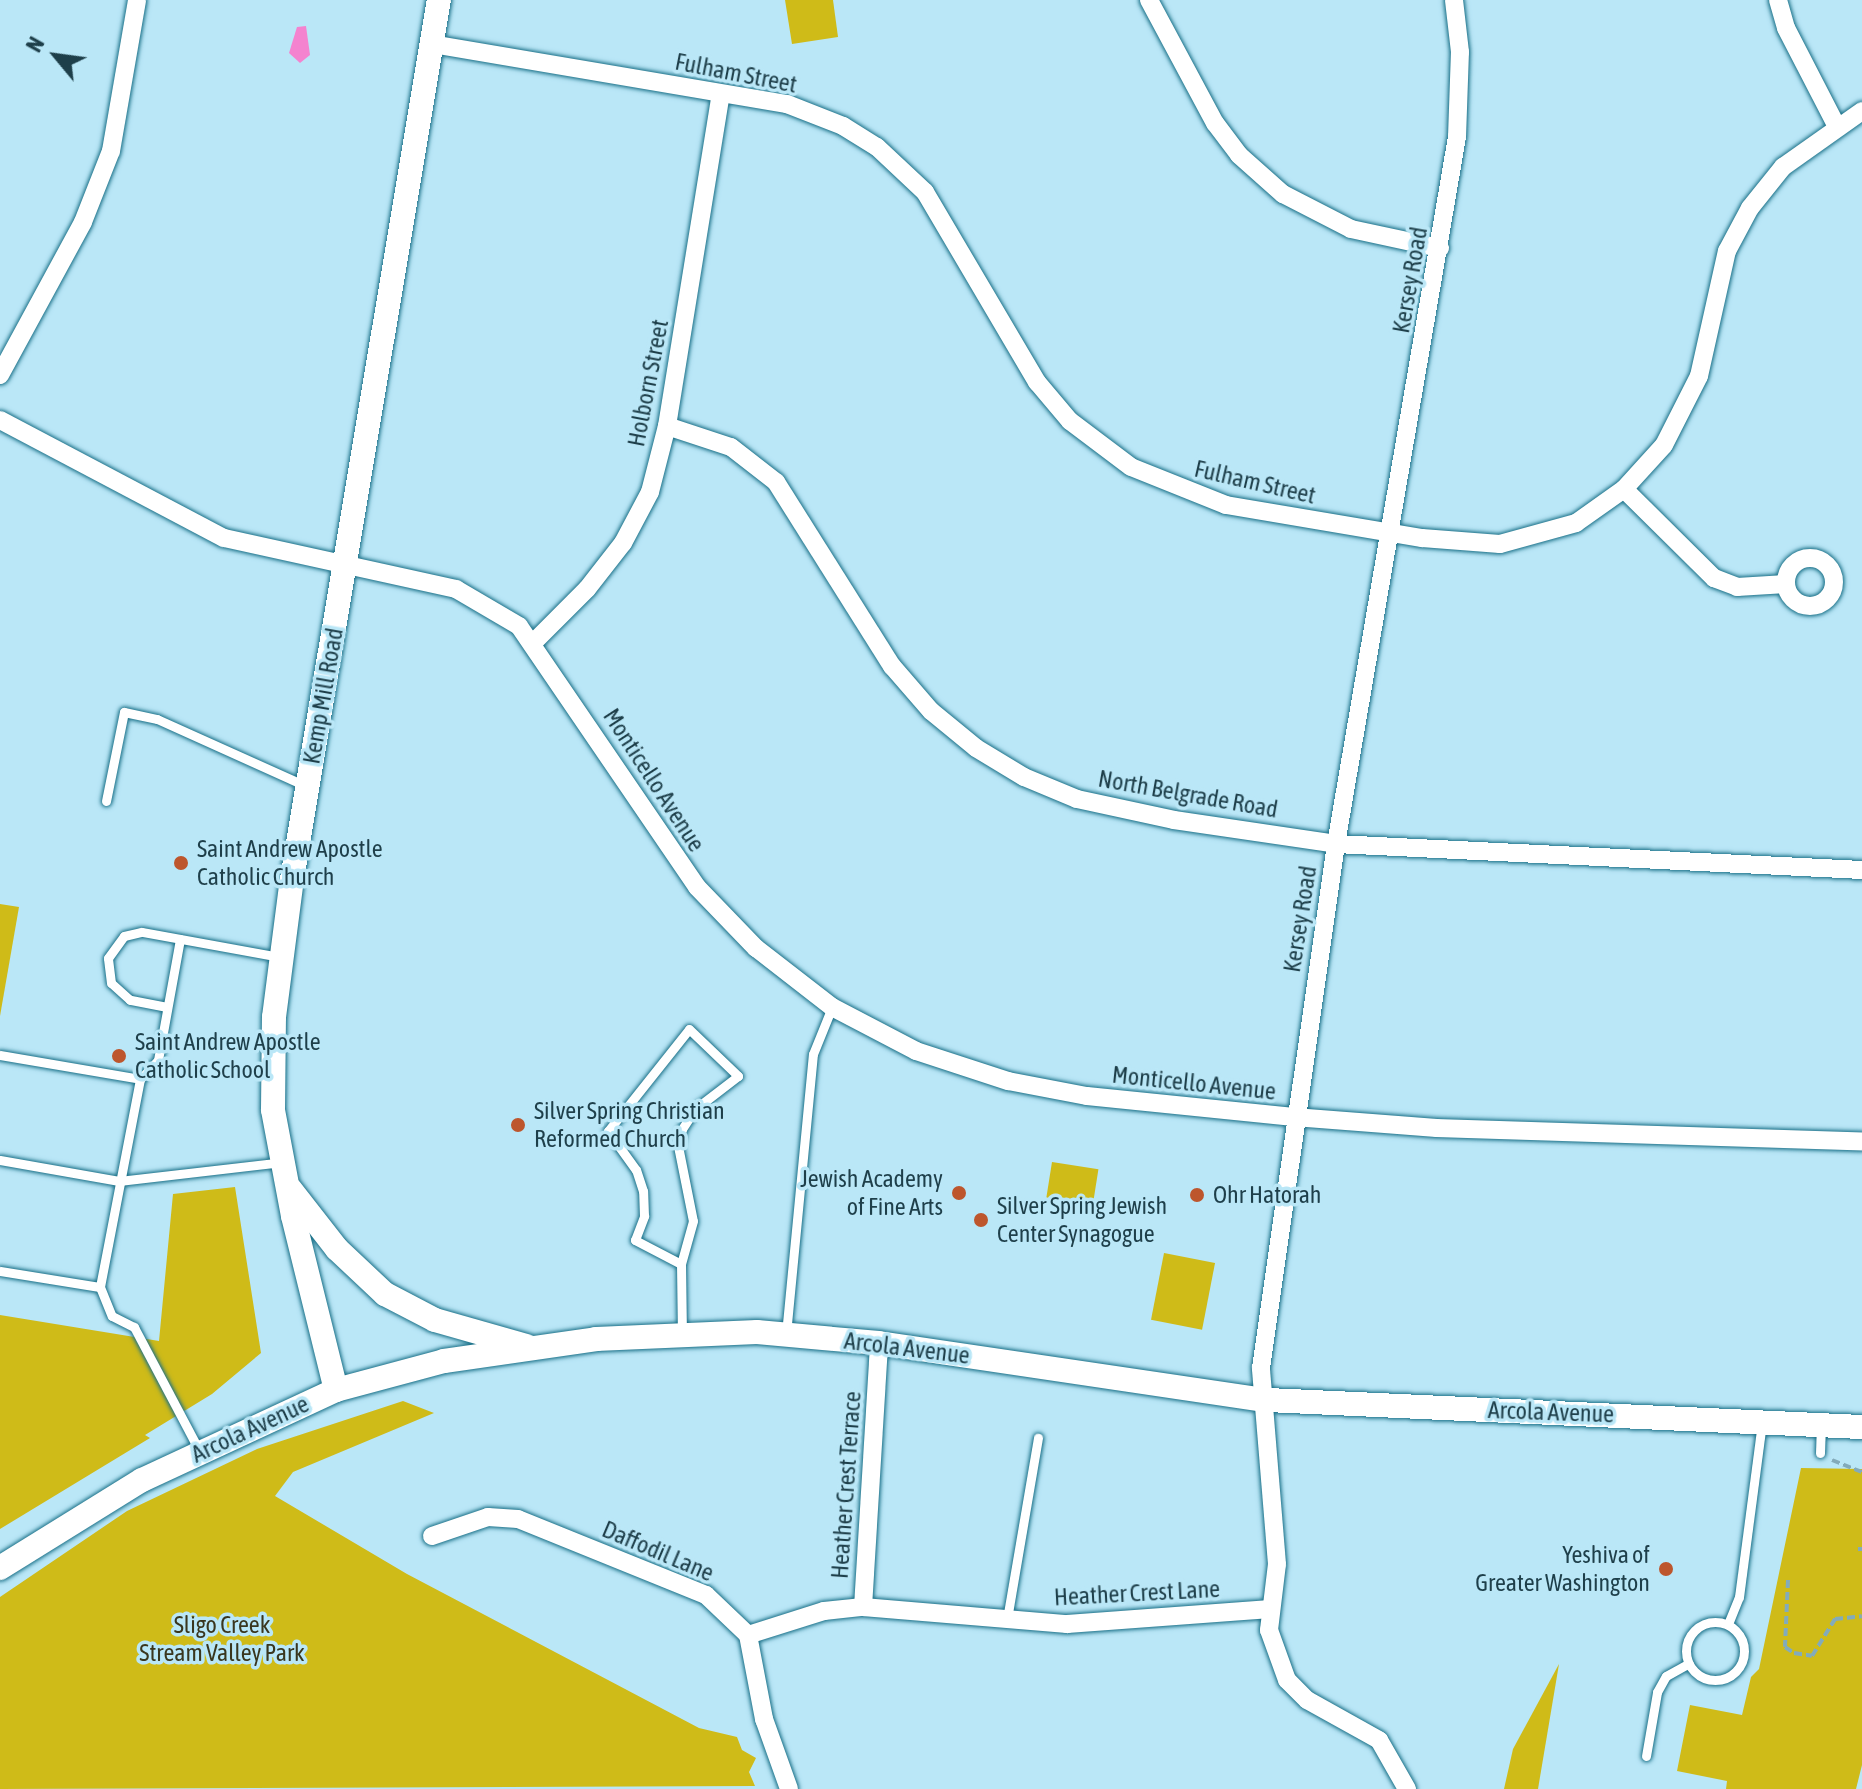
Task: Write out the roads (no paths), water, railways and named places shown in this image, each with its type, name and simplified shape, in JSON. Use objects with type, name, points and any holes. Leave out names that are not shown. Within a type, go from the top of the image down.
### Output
[{"type":"street","points":[[0,375],[83,222],[111,151],[137,0]]},
{"type":"street","name":"Kemp Mill Road","points":[[336,1390],[273,1110],[274,1017],[308,787],[439,0]]},
{"type":"street","points":[[1149,0],[1215,123],[1239,155],[1283,194],[1351,229],[1440,248]]},
{"type":"street","name":"Kersey Road","points":[[1407,1789],[1379,1740],[1307,1700],[1287,1680],[1269,1630],[1277,1564],[1267,1400],[1261,1368],[1294,1117],[1336,844],[1457,137],[1460,52],[1454,0]]},
{"type":"street","points":[[1778,0],[1786,28],[1836,125]]},
{"type":"street","name":"Fulham Street","points":[[432,44],[787,104],[843,126],[905,170],[925,192],[1037,382],[1070,421],[1131,467],[1226,505],[1390,533],[1513,541],[1576,523],[1624,489],[1664,445],[1684,414],[1699,376],[1727,251],[1750,208],[1783,167],[1836,125],[1862,111]]},
{"type":"street","name":"Holborn Street","points":[[534,642],[587,589],[623,543],[650,492],[667,426],[721,94]]},
{"type":"street","name":"Monticello Avenue","points":[[0,420],[224,538],[456,589],[519,626],[534,642],[650,826],[697,887],[756,948],[832,1007],[916,1051],[1008,1081],[1087,1096],[1294,1117],[1437,1128],[1862,1141]]},
{"type":"street","name":"North Belgrade Road","points":[[667,426],[731,447],[776,482],[802,515],[892,666],[931,711],[976,748],[1024,777],[1077,799],[1174,820],[1336,844],[1862,870]]},
{"type":"street","points":[[1624,489],[1714,578],[1737,587],[1786,584]]},
{"type":"street","points":[[285,1174],[337,1249],[385,1294],[435,1320],[534,1348]]},
{"type":"street","name":"Arcola Avenue","points":[[0,1568],[142,1480],[336,1390],[444,1361],[534,1348],[682,1335],[786,1335],[879,1343],[1267,1400],[1862,1427]]},
{"type":"street","name":"Heather Crest Terrace","points":[[748,1635],[824,1611],[863,1607],[879,1343]]},
{"type":"street","name":"Daffodil Lane","points":[[432,1536],[488,1517],[518,1519],[706,1595],[748,1635]]},
{"type":"street","name":"Heather Crest Lane","points":[[863,1607],[1067,1624],[1270,1609]]},
{"type":"street","points":[[748,1635],[764,1719],[789,1789]]},
{"type":"lane","points":[[106,801],[124,712],[157,719],[308,787]]},
{"type":"lane","points":[[167,1007],[123,996],[107,975],[108,958],[132,933],[282,957]]},
{"type":"lane","points":[[180,939],[158,1060],[140,1079],[100,1287],[112,1316],[134,1327],[200,1452]]},
{"type":"lane","points":[[786,1335],[813,1054],[832,1007]]},
{"type":"lane","points":[[681,1264],[635,1240],[644,1216],[643,1191],[636,1170],[608,1131],[689,1029],[738,1076],[695,1109],[682,1129],[678,1146],[693,1221],[681,1264],[682,1335]]},
{"type":"lane","points":[[0,1055],[140,1079]]},
{"type":"lane","points":[[0,1160],[119,1181],[285,1174]]},
{"type":"lane","points":[[0,1271],[100,1287]]},
{"type":"lane","points":[[1728,1624],[1739,1597],[1763,1421]]},
{"type":"lane","points":[[1820,1453],[1821,1424]]},
{"type":"lane","points":[[1007,1619],[1038,1438]]},
{"type":"lane","points":[[1710,1622],[1728,1624],[1745,1648],[1739,1668],[1713,1680],[1689,1663],[1686,1646],[1695,1630],[1710,1622]]},
{"type":"lane","points":[[1646,1756],[1657,1692],[1666,1676],[1689,1663]]},
{"type":"place","name":"Saint Andrew Apostle Catholic Church","points":[[181,863]]},
{"type":"place","name":"Saint Andrew Apostle Catholic School","points":[[119,1056]]},
{"type":"place","name":"Silver Spring Christian Reformed Church","points":[[518,1125]]},
{"type":"place","name":"Jewish Academy of Fine Arts","points":[[959,1193]]},
{"type":"place","name":"Ohr Hatorah","points":[[1197,1195]]},
{"type":"place","name":"Silver Spring Jewish Center Synagogue","points":[[981,1220]]},
{"type":"place","name":"Yeshiva of Greater Washington","points":[[1666,1569]]},
{"type":"park label","name":"Sligo Creek Stream Valley Park","points":[[222,1639]]}]
